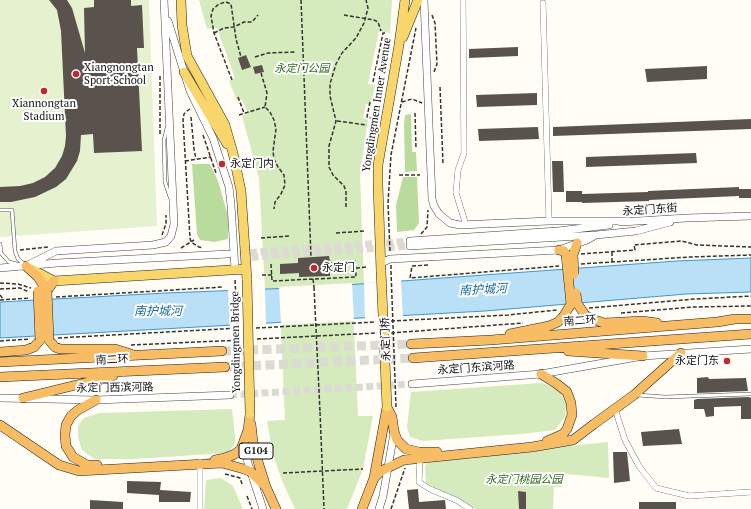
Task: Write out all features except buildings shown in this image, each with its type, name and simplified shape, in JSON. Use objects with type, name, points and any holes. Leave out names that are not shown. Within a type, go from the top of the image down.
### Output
[{"type":"highway","points":[[566,253],[577,243]]},
{"type":"highway","points":[[566,253],[577,303],[585,315],[604,323],[642,321],[679,325]]},
{"type":"highway","points":[[491,340],[516,332],[549,326],[558,322],[563,317],[571,304],[566,253]]},
{"type":"highway","points":[[26,266],[38,277],[42,294],[45,340]]},
{"type":"highway","points":[[42,294],[54,281]]},
{"type":"highway","name":"南二环","points":[[411,344],[491,340],[751,319]]},
{"type":"highway","points":[[413,358],[751,334]]},
{"type":"highway","points":[[0,352],[26,350],[45,340]]},
{"type":"highway","points":[[45,340],[60,349],[115,349],[136,356]]},
{"type":"highway","points":[[535,349],[643,356]]},
{"type":"highway","name":"南二环","points":[[0,362],[222,351]]},
{"type":"highway","points":[[374,478],[389,466],[404,460],[532,447],[573,440],[634,395],[681,353]]},
{"type":"highway","name":"南二环","points":[[0,377],[225,367]]},
{"type":"highway","points":[[23,398],[134,370]]},
{"type":"highway","points":[[387,407],[392,417],[397,440],[406,449],[419,452],[507,446],[548,441],[568,430],[572,415],[571,403],[567,392],[541,374]]},
{"type":"highway","points":[[96,400],[78,410],[71,416],[66,425],[64,435],[66,446],[73,457],[87,465],[232,465],[251,472],[266,488]]},
{"type":"highway","points":[[362,509],[374,478],[387,407]]},
{"type":"highway","points":[[0,425],[59,465],[79,471],[200,464],[225,458],[241,449],[248,430],[250,414]]},
{"type":"highway","name":"G104","points":[[250,414],[253,442],[266,488],[276,509]]},
{"type":"main road","points":[[26,266],[54,281],[246,269],[241,191],[233,154],[225,124],[187,56],[182,25],[181,0]]},
{"type":"main road","name":"Yongdingmen Inner Avenue","points":[[381,267],[378,165],[399,45],[405,0]]},
{"type":"main road","points":[[399,45],[418,0]]},
{"type":"main road","points":[[184,72],[233,154]]},
{"type":"main road","points":[[381,267],[387,407]]},
{"type":"main road","name":"Yongdingmen Bridge","points":[[246,269],[250,414]]},
{"type":"street","points":[[26,266],[56,252],[153,245],[166,242],[171,236],[173,230],[164,0]]},
{"type":"street","points":[[424,0],[433,202],[437,212],[445,220],[454,224],[466,225],[549,221],[626,222]]},
{"type":"street","points":[[463,0],[464,153],[458,170],[456,193],[466,225]]},
{"type":"street","points":[[543,3],[549,221]]},
{"type":"street","points":[[165,11],[190,91],[213,138],[229,187],[235,270]]},
{"type":"street","points":[[687,218],[751,216]]},
{"type":"street","name":"永定门东街","points":[[687,218],[636,231],[596,235],[410,243],[558,231],[626,222],[687,218]]},
{"type":"street","points":[[381,267],[390,259],[566,253],[577,243],[596,235]]},
{"type":"street","points":[[0,268],[26,266],[57,268],[228,257]]},
{"type":"street","name":"永定门东滨河路","points":[[412,384],[541,374],[643,356],[751,349]]},
{"type":"street","name":"永定门西滨河路","points":[[0,398],[96,400],[230,394]]},
{"type":"street","points":[[615,409],[626,440],[639,466],[656,488],[689,496],[751,492]]},
{"type":"street","points":[[379,509],[389,466],[394,431]]},
{"type":"street","points":[[244,441],[251,472],[263,509]]},
{"type":"street","points":[[420,459],[419,482],[430,489],[458,501],[470,509]]},
{"type":"street","points":[[200,464],[200,509]]},
{"type":"lane","points":[[0,210],[12,210],[15,251],[18,259],[26,266]]},
{"type":"lane","points":[[0,244],[0,253],[9,262],[26,266]]},
{"type":"lane","points":[[634,395],[665,396],[751,394]]},
{"type":"path","points":[[301,0],[311,257]]},
{"type":"path","points":[[346,207],[346,192],[344,186],[333,175],[329,167],[329,146],[336,121],[330,96],[333,72],[342,53],[356,38],[366,19],[368,8],[366,0]]},
{"type":"path","points":[[232,80],[214,33],[211,16],[213,9],[219,4],[226,2],[231,4],[236,39],[241,56]]},
{"type":"path","points":[[431,11],[435,23],[436,64],[432,78]]},
{"type":"path","points":[[214,33],[224,28],[234,27],[244,22],[252,22],[258,15]]},
{"type":"path","points":[[344,15],[378,22],[381,31]]},
{"type":"path","points":[[390,259],[388,203],[391,155],[416,28]]},
{"type":"path","points":[[374,82],[383,33],[387,34]]},
{"type":"path","points":[[255,57],[268,53],[295,52]]},
{"type":"path","points":[[160,69],[160,140]]},
{"type":"path","points":[[261,73],[267,94],[265,107]]},
{"type":"path","points":[[440,86],[443,164]]},
{"type":"path","points":[[238,97],[244,113]]},
{"type":"path","points":[[370,102],[367,117],[371,118]]},
{"type":"path","points":[[197,107],[187,111],[184,114],[190,238],[191,242],[199,247],[207,248]]},
{"type":"path","points":[[239,115],[265,107]]},
{"type":"path","points":[[265,107],[270,112],[274,120],[276,129],[273,151],[274,160],[284,175],[285,185],[275,202],[274,209]]},
{"type":"path","points":[[415,113],[416,149]]},
{"type":"path","points":[[191,117],[196,159]]},
{"type":"path","points":[[336,121],[367,125]]},
{"type":"path","points":[[186,161],[211,157]]},
{"type":"path","points":[[399,175],[420,175]]},
{"type":"path","points":[[162,236],[166,224],[166,211]]},
{"type":"path","points":[[336,233],[365,231]]},
{"type":"path","points":[[261,238],[289,236]]},
{"type":"path","points":[[181,248],[194,240]]},
{"type":"path","points":[[566,253],[635,250],[634,245],[682,241],[697,245],[751,247]]},
{"type":"path","points":[[32,248],[50,247]]},
{"type":"path","points":[[612,252],[612,262]]},
{"type":"path","points":[[271,264],[272,281],[356,277],[355,258]]},
{"type":"path","points":[[410,278],[412,266],[428,265]]},
{"type":"path","points":[[356,268],[367,267]]},
{"type":"path","name":"永定门桥","points":[[391,270],[396,407]]},
{"type":"path","points":[[262,275],[272,275]]},
{"type":"path","points":[[313,279],[324,509]]},
{"type":"path","points":[[235,280],[241,391]]},
{"type":"path","points":[[0,283],[29,286],[42,294]]},
{"type":"path","points":[[0,300],[42,294],[223,287]]},
{"type":"path","points":[[0,290],[20,288],[28,292],[42,294]]},
{"type":"path","points":[[0,295],[4,300]]},
{"type":"path","points":[[616,314],[693,306],[751,306]]},
{"type":"path","points":[[386,333],[527,322]]},
{"type":"path","points":[[256,339],[379,333]]},
{"type":"path","points":[[131,345],[242,340]]},
{"type":"path","points":[[391,509],[404,469],[407,467]]},
{"type":"path","points":[[283,473],[364,469]]},
{"type":"path","points":[[225,474],[240,478],[242,484]]},
{"type":"path","points":[[247,496],[252,509]]},
{"type":"green space","name":"Xiangnongtan Sport School","points":[[0,0],[149,0],[157,226],[0,237]]},
{"type":"green space","name":"永定门公园","points":[[199,0],[392,0],[390,33],[379,31],[368,84],[375,85],[371,105],[366,104],[363,118],[368,120],[360,174],[364,284],[352,285],[358,416],[373,416],[363,469],[347,509],[295,509],[283,483],[273,455],[267,421],[285,420],[279,289],[265,289],[259,178],[242,116],[248,114],[242,99],[237,101],[229,81],[235,78],[217,28],[207,29]]},
{"type":"green space","points":[[411,114],[412,152],[416,152],[417,171],[405,172],[404,124],[405,115]]},
{"type":"green space","points":[[192,164],[210,164],[218,181],[228,216],[228,239],[214,242],[200,240],[197,234]]},
{"type":"green space","points":[[403,177],[417,177],[419,223],[414,230],[397,232],[396,205]]},
{"type":"green space","points":[[542,383],[558,389],[566,403],[565,417],[555,430],[423,441],[410,437],[407,427],[411,392]]},
{"type":"green space","points":[[232,409],[235,444],[225,453],[134,459],[94,459],[82,450],[78,437],[78,426],[84,418],[100,413]]},
{"type":"green space","name":"永定门桃园公园","points":[[608,442],[609,478],[565,474],[562,487],[554,487],[553,509],[476,509],[426,483],[425,467],[428,461]]},
{"type":"green space","points":[[221,478],[233,486],[243,509],[204,509],[206,480]]},
{"type":"water","name":"南护城河","points":[[751,258],[751,292],[686,294],[485,311],[0,338],[0,302],[319,287],[677,261]]},
{"type":"pier","points":[[401,280],[403,318],[365,320],[364,283]]},
{"type":"pier","points":[[352,283],[354,321],[281,325],[279,287]]},
{"type":"pier","points":[[265,288],[266,326],[230,328],[228,289]]},
{"type":"tunnel","points":[[229,254],[410,241]]},
{"type":"tunnel","points":[[241,258],[410,246]]},
{"type":"tunnel","points":[[222,351],[411,344]]},
{"type":"tunnel","points":[[225,367],[413,358]]},
{"type":"tunnel","points":[[230,395],[412,384]]},
{"type":"place","name":"Xiangnongtan Sport School","points":[[76,74]]},
{"type":"place","name":"Xiannongtan Stadium","points":[[44,91]]},
{"type":"place","name":"永定门内","points":[[222,164]]},
{"type":"place","name":"永定门","points":[[314,268]]},
{"type":"place","name":"永定门东","points":[[727,361]]}]
